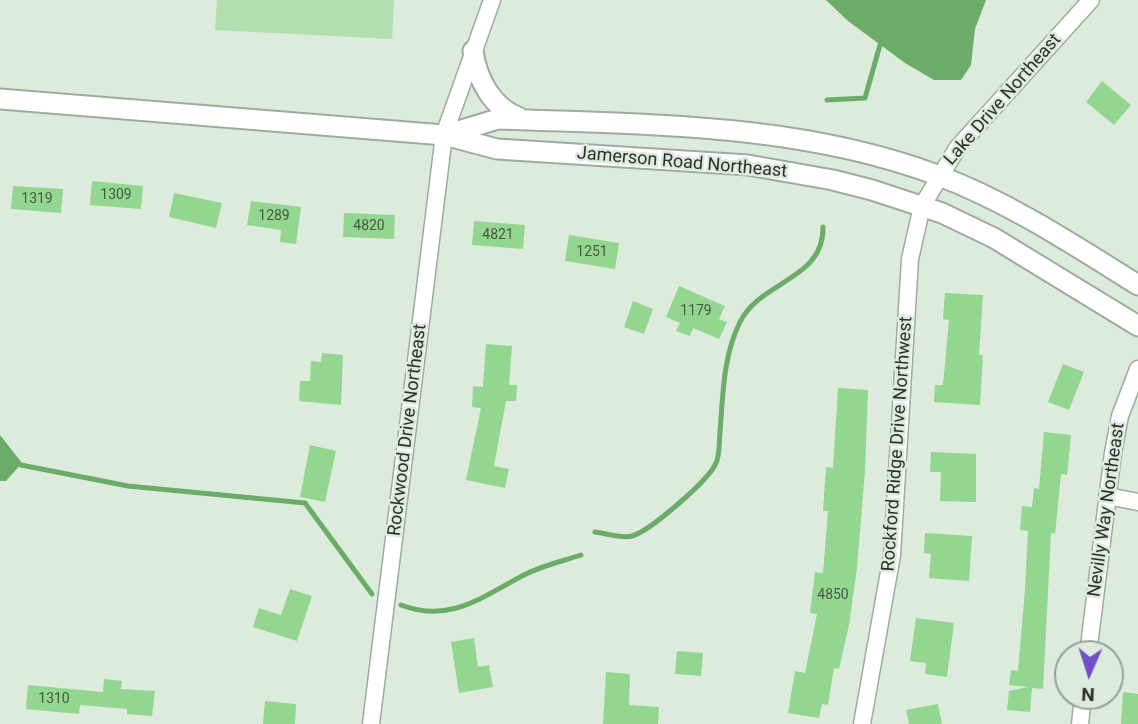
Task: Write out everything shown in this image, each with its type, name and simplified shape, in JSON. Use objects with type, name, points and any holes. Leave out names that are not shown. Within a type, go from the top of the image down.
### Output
[{"type":"street","name":"Rockwood Drive Northeast","points":[[372,724],[444,135],[492,0]]},
{"type":"street","name":"Lake Drive Northeast","points":[[922,205],[957,147],[1091,0]]},
{"type":"street","points":[[473,51],[477,71],[488,92],[505,110],[528,120]]},
{"type":"street","name":"Jamerson Road Northeast","points":[[0,99],[444,135],[497,149],[630,155],[774,169],[833,180],[922,205],[1017,251],[1138,326]]},
{"type":"street","name":"Jamerson Road Northeast","points":[[444,135],[498,119],[528,120],[723,129],[794,137],[850,149],[939,176],[1041,226],[1138,285]]},
{"type":"street","name":"Rockford Ridge Drive Northwest","points":[[862,724],[892,555],[909,259],[922,205]]},
{"type":"street","name":"Nevilly Way Northeast","points":[[1090,640],[1120,416],[1138,369]]},
{"type":"street","points":[[1108,496],[1138,502]]},
{"type":"shaded area","points":[[217,0],[394,0],[392,39],[215,30]]},
{"type":"shaded area","points":[[826,0],[986,0],[975,29],[971,65],[961,80],[934,80],[905,63],[848,21]]},
{"type":"shaded area","points":[[0,435],[22,463],[6,481],[0,481]]},
{"type":"building","points":[[1102,81],[1131,105],[1114,125],[1086,102]]},
{"type":"building","points":[[92,181],[143,186],[141,209],[90,205]]},
{"type":"building","points":[[13,186],[63,189],[61,213],[11,209]]},
{"type":"building","points":[[174,193],[222,203],[216,228],[169,217]]},
{"type":"building","points":[[251,201],[301,207],[296,244],[280,242],[281,230],[247,225]]},
{"type":"building","points":[[344,213],[395,215],[394,239],[343,237]]},
{"type":"building","points":[[474,221],[525,225],[523,249],[472,245]]},
{"type":"building","points":[[569,235],[619,243],[615,269],[565,261]]},
{"type":"building","points":[[679,286],[725,306],[719,319],[727,322],[719,339],[693,328],[690,336],[676,331],[680,323],[666,317]]},
{"type":"building","points":[[945,293],[983,295],[979,355],[983,355],[980,405],[934,402],[935,385],[943,385],[949,320],[943,319]]},
{"type":"building","points":[[633,301],[653,309],[644,334],[624,327]]},
{"type":"building","points":[[486,344],[512,346],[509,385],[517,385],[516,401],[506,401],[494,466],[509,469],[505,488],[466,480],[481,408],[472,407],[473,386],[483,387]]},
{"type":"building","points":[[322,353],[343,355],[341,405],[299,401],[300,381],[310,381],[311,361],[321,362]]},
{"type":"building","points":[[1063,364],[1084,372],[1069,410],[1048,402]]},
{"type":"building","points":[[838,388],[868,390],[865,470],[857,568],[849,625],[839,669],[834,668],[828,705],[822,704],[819,718],[788,713],[795,671],[805,673],[817,614],[810,613],[815,572],[823,573],[828,511],[823,511],[826,467],[833,468]]},
{"type":"building","points":[[1044,432],[1071,435],[1067,475],[1061,474],[1055,534],[1051,533],[1043,689],[1032,688],[1030,712],[1007,710],[1009,691],[1028,687],[1009,685],[1011,670],[1018,671],[1025,590],[1028,531],[1020,530],[1022,506],[1032,507],[1034,488],[1039,489]]},
{"type":"building","points":[[310,445],[336,451],[325,502],[300,497]]},
{"type":"building","points":[[931,452],[976,454],[976,502],[940,501],[941,472],[930,472]]},
{"type":"building","points":[[925,533],[972,536],[969,581],[929,578],[931,554],[924,553]]},
{"type":"building","points":[[290,589],[312,596],[297,641],[253,627],[259,608],[281,615]]},
{"type":"building","points":[[916,618],[954,623],[947,677],[925,674],[926,663],[910,661]]},
{"type":"building","points":[[474,638],[478,667],[489,665],[493,687],[459,693],[451,642]]},
{"type":"building","points":[[677,651],[703,653],[701,676],[675,674]]},
{"type":"building","points":[[606,672],[630,674],[629,705],[659,707],[658,724],[603,724]]},
{"type":"building","points":[[104,679],[122,681],[121,689],[155,691],[152,716],[127,714],[127,709],[80,705],[79,714],[26,709],[28,685],[103,692]]},
{"type":"building","points":[[1124,692],[1138,694],[1138,724],[1121,724]]},
{"type":"building","points":[[265,701],[296,704],[295,724],[263,724]]},
{"type":"building","points":[[938,704],[942,724],[909,724],[906,710]]},
{"type":"waterway","points":[[827,100],[865,98],[880,45]]},
{"type":"waterway","points":[[595,532],[623,537],[640,532],[678,504],[711,471],[719,452],[723,390],[734,335],[750,308],[803,269],[813,258],[821,245],[823,227]]},
{"type":"waterway","points":[[21,465],[128,486],[305,503],[372,594]]},
{"type":"waterway","points":[[401,605],[435,611],[466,605],[531,572],[581,555]]}]
